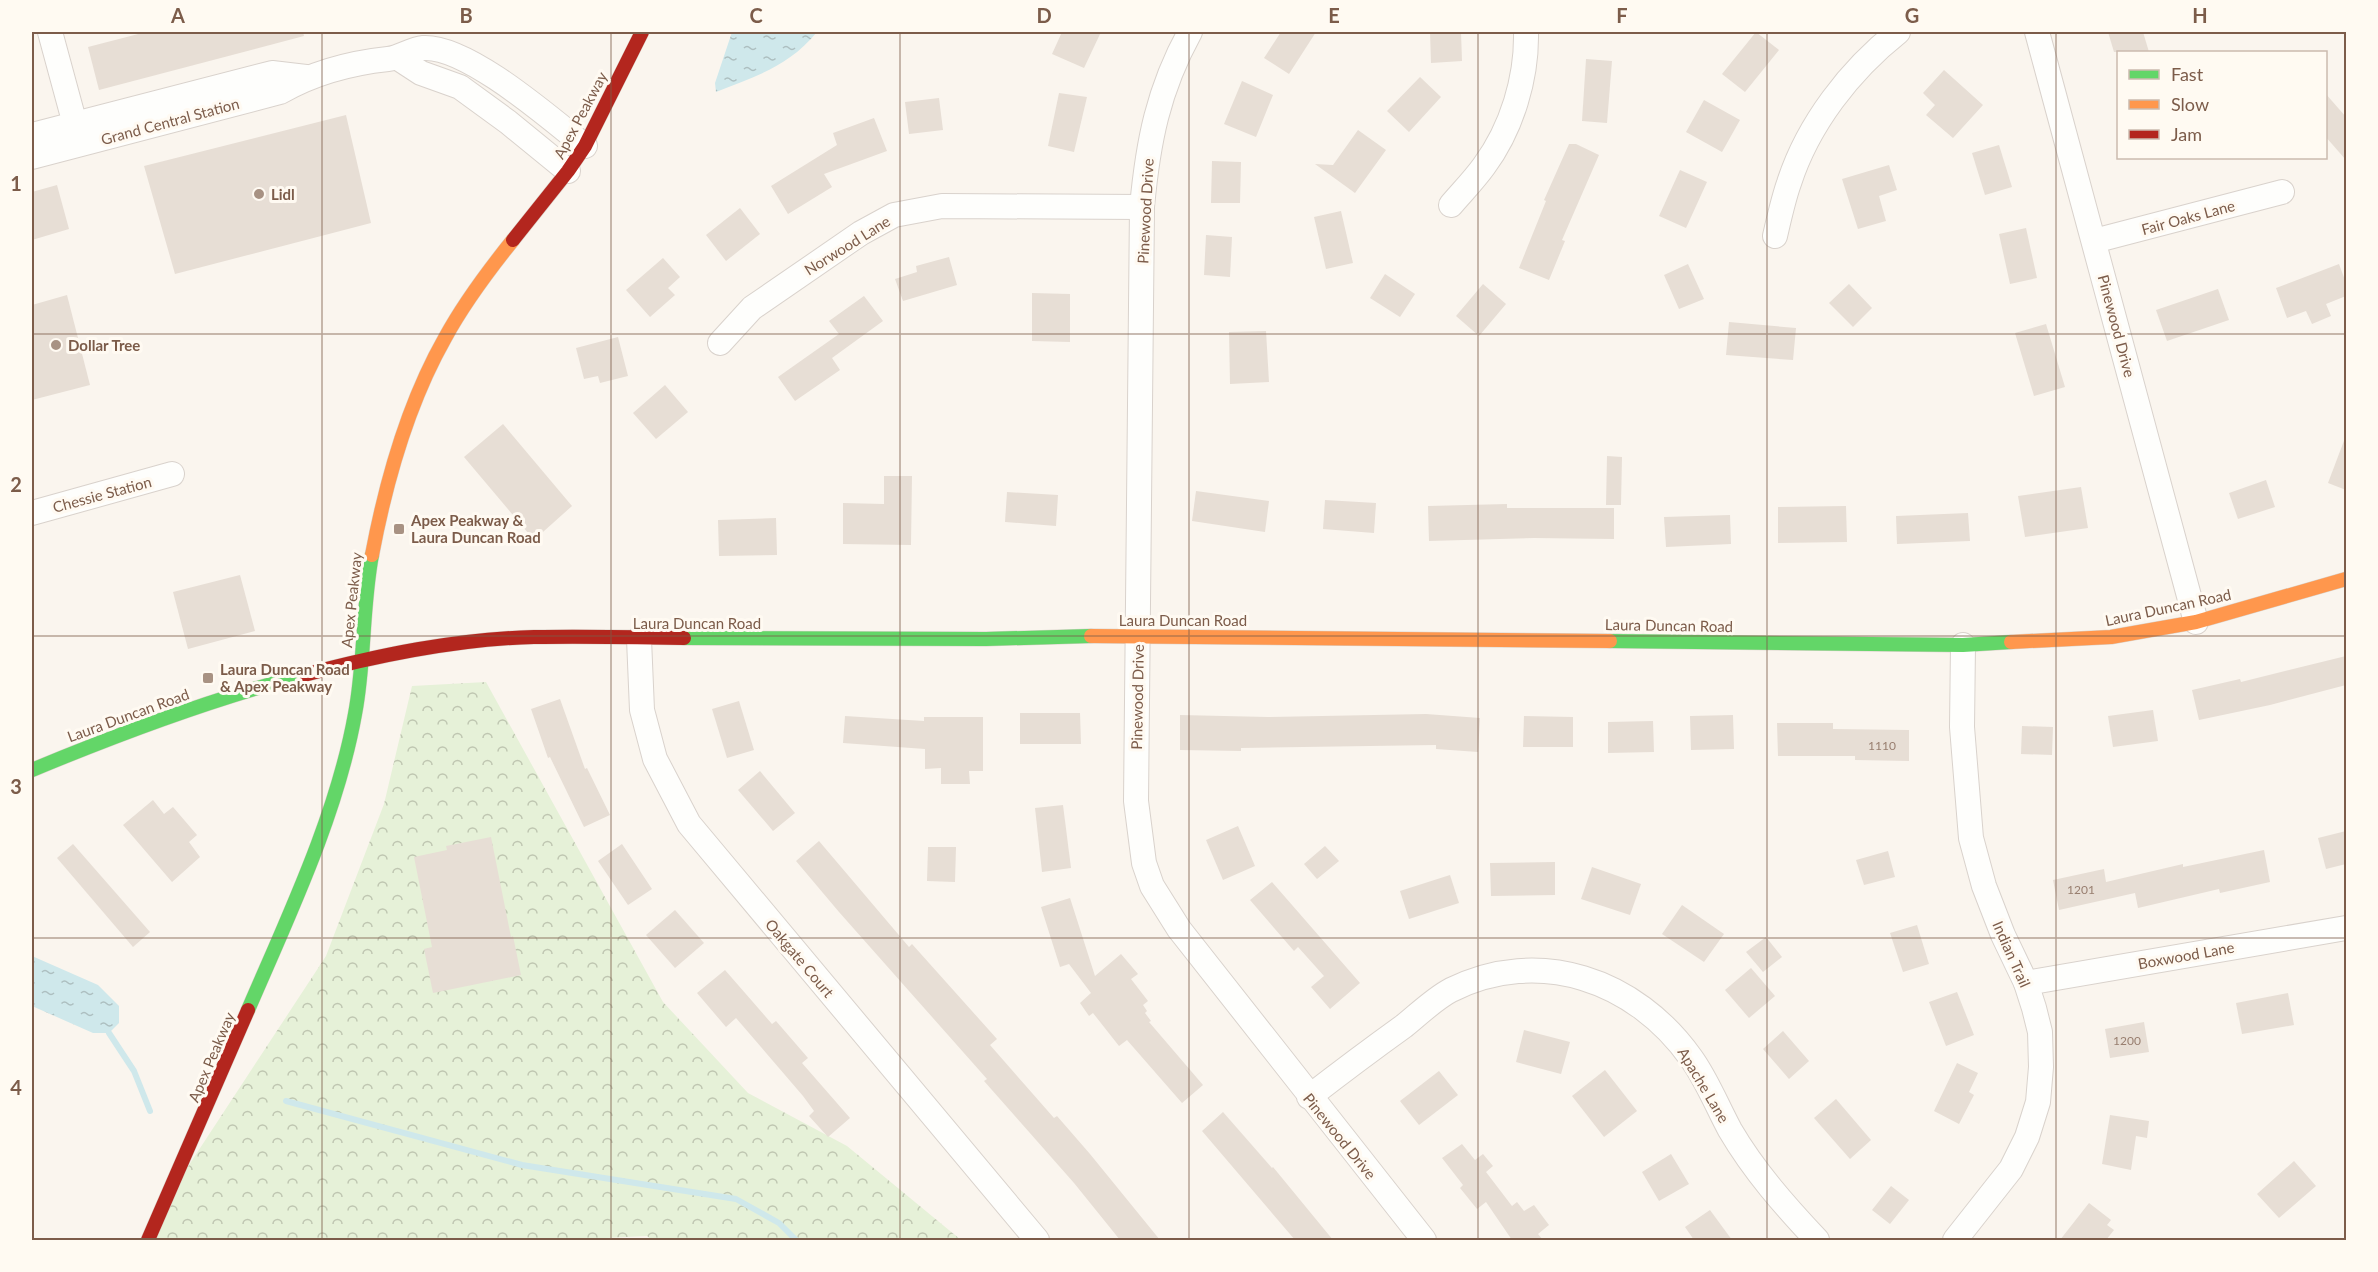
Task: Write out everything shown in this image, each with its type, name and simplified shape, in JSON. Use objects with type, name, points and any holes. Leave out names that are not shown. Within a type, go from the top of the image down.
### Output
[{"type":"street","points":[[50,32],[78,134]]},
{"type":"street","name":"Apex Peakway","points":[[148,1240],[290,913],[334,795],[355,714],[371,561],[380,512],[395,457],[415,402],[444,339],[481,280],[568,171],[585,146],[642,32]]},
{"type":"street","name":"Pinewood Drive","points":[[1190,32],[1176,57],[1152,126],[1142,207],[1136,801],[1144,863],[1152,886],[1179,929],[1309,1097],[1424,1240]]},
{"type":"street","points":[[1451,205],[1485,166],[1502,137],[1515,105],[1522,77],[1526,32]]},
{"type":"street","points":[[1775,237],[1789,182],[1824,112],[1871,54],[1898,32]]},
{"type":"street","name":"Pinewood Drive","points":[[2037,32],[2196,622]]},
{"type":"street","name":"Grand Central Station","points":[[32,135],[78,134],[280,92],[306,77],[367,61],[398,58],[422,48],[457,56],[476,66],[527,100],[585,146]]},
{"type":"street","points":[[398,58],[421,73],[460,87],[568,171]]},
{"type":"street","name":"Grand Central Station","points":[[32,157],[78,134]]},
{"type":"street","name":"Fair Oaks Lane","points":[[2094,241],[2282,192]]},
{"type":"street","name":"Norwood Lane","points":[[720,343],[752,308],[861,233],[894,215],[942,206],[1142,207]]},
{"type":"street","name":"Chessie Station","points":[[32,513],[172,474]]},
{"type":"street","name":"Laura Duncan Road","points":[[32,770],[118,733],[216,701],[398,651],[493,639],[532,637],[986,639],[1138,635],[1963,645],[2111,638],[2196,622],[2346,579]]},
{"type":"street","name":"Oakgate Court","points":[[639,639],[642,710],[655,759],[689,824],[1037,1240]]},
{"type":"street","name":"Indian Trail","points":[[1955,1240],[2012,1169],[2027,1137],[2038,1102],[2041,1067],[2040,1032],[2026,983],[2003,935],[1984,886],[1971,838],[1962,727],[1963,645]]},
{"type":"street","name":"Boxwood Lane","points":[[2026,983],[2346,928]]},
{"type":"street","name":"Apache Lane","points":[[1309,1097],[1449,991],[1482,977],[1532,969],[1580,978],[1612,989],[1644,1008],[1671,1032],[1692,1060],[1732,1132],[1776,1197],[1817,1240]]},
{"type":"green space","points":[[486,682],[663,1002],[748,1093],[847,1146],[961,1240],[652,1240],[647,1236],[563,1240],[147,1240],[168,1197],[326,956],[384,804],[412,686]]},
{"type":"water","points":[[732,32],[817,32],[795,54],[783,62],[716,92],[715,83]]},
{"type":"water","points":[[32,956],[98,985],[119,1006],[119,1023],[109,1033],[93,1033],[32,1006]]},
{"type":"building","points":[[146,32],[303,32],[304,36],[99,90],[88,47]]},
{"type":"building","points":[[1062,32],[1101,32],[1084,68],[1052,54]]},
{"type":"building","points":[[1281,32],[1316,32],[1289,74],[1264,58]]},
{"type":"building","points":[[1430,32],[1461,32],[1462,61],[1431,63]]},
{"type":"building","points":[[1756,32],[1779,50],[1745,92],[1722,74]]},
{"type":"building","points":[[2108,32],[2143,32],[2149,51],[2114,52]]},
{"type":"building","points":[[1586,59],[1612,61],[1607,123],[1582,121]]},
{"type":"building","points":[[1944,70],[1983,105],[1953,138],[1926,115],[1935,105],[1923,93]]},
{"type":"building","points":[[1420,77],[1441,97],[1409,132],[1387,111]]},
{"type":"building","points":[[1242,81],[1273,95],[1256,137],[1224,124]]},
{"type":"building","points":[[1059,93],[1087,97],[1074,152],[1048,146]]},
{"type":"building","points":[[2327,95],[2346,117],[2346,160],[2327,138]]},
{"type":"building","points":[[939,98],[943,130],[909,134],[905,102]]},
{"type":"building","points":[[1704,100],[1740,120],[1722,152],[1686,132]]},
{"type":"building","name":"Lidl","points":[[346,115],[371,223],[175,274],[144,166]]},
{"type":"building","points":[[874,118],[887,151],[824,174],[832,187],[788,214],[771,186],[837,145],[833,133]]},
{"type":"building","points":[[1358,130],[1386,150],[1355,193],[1315,164],[1333,165]]},
{"type":"building","points":[[1569,144],[1576,144],[1599,155],[1562,240],[1565,241],[1549,280],[1519,268],[1546,201],[1544,200]]},
{"type":"building","points":[[1999,145],[2012,187],[1985,195],[1972,153]]},
{"type":"building","points":[[1212,161],[1241,162],[1240,203],[1211,203]]},
{"type":"building","points":[[1889,165],[1897,190],[1879,196],[1886,221],[1858,229],[1842,179]]},
{"type":"building","points":[[1680,170],[1707,182],[1686,228],[1659,216]]},
{"type":"building","points":[[57,185],[69,229],[32,240],[32,192]]},
{"type":"building","points":[[740,208],[760,234],[726,261],[706,235]]},
{"type":"building","points":[[1341,211],[1353,263],[1326,269],[1314,217]]},
{"type":"building","points":[[2026,228],[2037,278],[2010,284],[1999,234]]},
{"type":"building","points":[[1206,235],[1232,237],[1230,277],[1204,275]]},
{"type":"building","points":[[949,257],[957,285],[903,301],[895,279],[917,272],[916,266]]},
{"type":"building","points":[[663,258],[680,277],[668,288],[675,295],[650,317],[626,290]]},
{"type":"building","points":[[1688,264],[1704,299],[1679,309],[1664,275]]},
{"type":"building","points":[[2339,264],[2346,283],[2346,296],[2326,304],[2331,316],[2312,324],[2306,311],[2287,318],[2276,288]]},
{"type":"building","points":[[1385,274],[1415,294],[1400,317],[1370,298]]},
{"type":"building","points":[[1483,284],[1506,304],[1479,336],[1456,316]]},
{"type":"building","points":[[1849,284],[1872,308],[1853,327],[1829,303]]},
{"type":"building","points":[[2218,289],[2229,320],[2167,341],[2156,310]]},
{"type":"building","points":[[1032,293],[1070,294],[1070,342],[1032,341]]},
{"type":"building","name":"Dollar Tree","points":[[67,295],[90,385],[32,400],[32,305]]},
{"type":"building","points":[[864,296],[883,321],[832,358],[840,370],[795,401],[778,377],[839,334],[829,321]]},
{"type":"building","points":[[1729,322],[1796,328],[1793,360],[1726,355]]},
{"type":"building","points":[[2046,324],[2065,387],[2034,396],[2015,333]]},
{"type":"building","points":[[1266,331],[1269,382],[1230,384],[1229,332]]},
{"type":"building","points":[[618,337],[628,376],[600,383],[598,376],[584,379],[576,348]]},
{"type":"building","points":[[665,385],[688,412],[656,439],[633,413]]},
{"type":"building","points":[[503,424],[572,506],[534,540],[464,457]]},
{"type":"building","points":[[2346,439],[2346,490],[2328,483]]},
{"type":"building","points":[[1607,456],[1622,457],[1621,505],[1606,505]]},
{"type":"building","points":[[884,476],[912,476],[911,545],[843,544],[843,503],[884,504]]},
{"type":"building","points":[[2266,480],[2275,507],[2238,519],[2229,493]]},
{"type":"building","points":[[2081,487],[2088,528],[2025,537],[2018,496]]},
{"type":"building","points":[[1196,491],[1269,501],[1265,532],[1192,521]]},
{"type":"building","points":[[1007,492],[1058,495],[1056,526],[1005,522]]},
{"type":"building","points":[[1325,500],[1376,503],[1374,533],[1323,529]]},
{"type":"building","points":[[1507,504],[1507,508],[1614,508],[1614,539],[1534,538],[1429,541],[1428,506]]},
{"type":"building","points":[[1846,506],[1847,542],[1778,543],[1778,507]]},
{"type":"building","points":[[1968,513],[1970,541],[1897,544],[1896,516]]},
{"type":"building","points":[[1730,515],[1731,544],[1666,547],[1664,517]]},
{"type":"building","points":[[776,518],[777,555],[719,556],[718,520]]},
{"type":"building","points":[[240,575],[255,631],[188,649],[173,592]]},
{"type":"building","points":[[2346,656],[2346,685],[2270,705],[2199,720],[2192,690],[2240,679],[2241,682]]},
{"type":"building","points":[[560,699],[585,769],[587,768],[610,815],[584,827],[550,757],[548,758],[531,709]]},
{"type":"building","points":[[739,701],[754,750],[727,758],[712,709]]},
{"type":"building","points":[[2153,710],[2158,741],[2113,747],[2108,716]]},
{"type":"building","points":[[1020,713],[1080,713],[1081,744],[1020,744]]},
{"type":"building","points":[[1426,714],[1480,718],[1478,752],[1436,749],[1436,745],[1241,748],[1241,751],[1180,750],[1180,715],[1268,717]]},
{"type":"building","points":[[1733,715],[1734,749],[1691,750],[1690,716]]},
{"type":"building","points":[[845,716],[924,721],[924,717],[983,717],[983,771],[969,771],[970,784],[941,784],[941,768],[925,769],[925,749],[843,743]]},
{"type":"building","points":[[1524,716],[1573,717],[1573,747],[1523,747]]},
{"type":"building","points":[[1653,721],[1654,752],[1608,753],[1608,722]]},
{"type":"building","points":[[1777,723],[1833,723],[1833,729],[1909,730],[1909,761],[1855,760],[1855,756],[1778,756]]},
{"type":"building","points":[[2022,726],[2053,727],[2052,755],[2021,754]]},
{"type":"building","points":[[760,771],[795,813],[773,831],[738,790]]},
{"type":"building","points":[[153,800],[164,814],[173,807],[197,835],[189,842],[200,857],[172,882],[123,825]]},
{"type":"building","points":[[1063,805],[1071,868],[1042,872],[1035,808]]},
{"type":"building","points":[[1238,826],[1255,866],[1223,880],[1206,840]]},
{"type":"building","points":[[2346,831],[2346,864],[2326,869],[2318,838]]},
{"type":"building","points":[[491,837],[521,975],[433,993],[424,949],[432,947],[414,857],[447,850],[446,846]]},
{"type":"building","points":[[819,841],[909,947],[912,944],[997,1039],[990,1045],[1054,1118],[1057,1116],[1160,1240],[1120,1240],[1074,1183],[984,1081],[987,1079],[839,912],[796,861]]},
{"type":"building","points":[[73,844],[150,932],[133,947],[57,858]]},
{"type":"building","points":[[622,844],[652,889],[628,905],[598,861]]},
{"type":"building","points":[[1325,846],[1339,861],[1317,879],[1304,864]]},
{"type":"building","points":[[928,847],[956,847],[955,882],[927,881]]},
{"type":"building","points":[[2264,850],[2270,882],[2220,893],[2219,889],[2138,908],[2135,893],[2059,910],[2053,880],[2104,869],[2106,882],[2183,864],[2183,867]]},
{"type":"building","points":[[1888,851],[1895,877],[1864,885],[1856,860]]},
{"type":"building","points":[[1555,862],[1555,895],[1491,896],[1490,863]]},
{"type":"building","points":[[1592,867],[1641,884],[1630,915],[1581,899]]},
{"type":"building","points":[[1450,875],[1459,903],[1409,919],[1400,891]]},
{"type":"building","points":[[1272,882],[1360,983],[1330,1009],[1311,987],[1324,976],[1298,947],[1294,951],[1250,900]]},
{"type":"building","points":[[1070,898],[1095,976],[1121,954],[1138,974],[1131,979],[1148,1001],[1143,1005],[1151,1021],[1149,1022],[1203,1085],[1182,1103],[1127,1040],[1119,1046],[1093,1013],[1089,1016],[1080,1003],[1091,993],[1069,964],[1060,967],[1041,907]]},
{"type":"building","points":[[1682,905],[1724,934],[1704,962],[1662,934]]},
{"type":"building","points":[[675,910],[704,943],[675,968],[646,935]]},
{"type":"building","points":[[1917,925],[1929,964],[1903,972],[1890,933]]},
{"type":"building","points":[[1766,937],[1782,957],[1763,972],[1746,952]]},
{"type":"building","points":[[1751,968],[1775,996],[1749,1018],[1725,990]]},
{"type":"building","points":[[725,970],[772,1024],[776,1021],[808,1058],[802,1063],[850,1118],[828,1137],[809,1116],[814,1111],[803,1096],[736,1018],[726,1027],[697,993]]},
{"type":"building","points":[[1957,992],[1974,1035],[1946,1046],[1929,1002]]},
{"type":"building","points":[[2288,993],[2294,1025],[2242,1034],[2236,1003]]},
{"type":"building","points":[[2144,1022],[2149,1052],[2110,1058],[2105,1029]]},
{"type":"building","points":[[1524,1030],[1570,1042],[1561,1074],[1516,1062]]},
{"type":"building","points":[[1783,1031],[1809,1061],[1789,1079],[1763,1049]]},
{"type":"building","points":[[1957,1063],[1978,1073],[1969,1092],[1974,1095],[1959,1124],[1934,1111]]},
{"type":"building","points":[[1605,1070],[1637,1111],[1604,1137],[1572,1096]]},
{"type":"building","points":[[1439,1071],[1458,1095],[1419,1125],[1400,1101]]},
{"type":"building","points":[[1836,1099],[1871,1140],[1850,1159],[1814,1118]]},
{"type":"building","points":[[1223,1112],[1273,1167],[1333,1240],[1295,1240],[1202,1131]]},
{"type":"building","points":[[2110,1115],[2149,1121],[2147,1138],[2136,1136],[2131,1170],[2102,1164]]},
{"type":"building","points":[[1462,1144],[1475,1160],[1483,1154],[1493,1166],[1486,1172],[1512,1206],[1517,1202],[1524,1211],[1534,1205],[1549,1225],[1538,1234],[1543,1240],[1512,1240],[1486,1202],[1477,1209],[1460,1188],[1463,1185],[1442,1158]]},
{"type":"building","points":[[1671,1154],[1689,1184],[1659,1201],[1642,1172]]},
{"type":"building","points":[[2294,1161],[2316,1186],[2279,1218],[2257,1194]]},
{"type":"building","points":[[1891,1186],[1909,1200],[1890,1224],[1872,1210]]},
{"type":"building","points":[[2089,1203],[2111,1220],[2107,1225],[2114,1230],[2106,1240],[2060,1240]]},
{"type":"building","points":[[1710,1210],[1732,1240],[1694,1240],[1685,1227]]},
{"type":"waterway","points":[[109,1033],[134,1071],[150,1111]]},
{"type":"waterway","points":[[286,1101],[522,1165],[736,1199],[779,1223],[796,1240]]},
{"type":"traffic: fast","points":[[248,1010],[310,865],[347,752],[358,694],[372,555]]},
{"type":"traffic: fast","points":[[684,638],[986,639],[1091,636]]},
{"type":"traffic: fast","points":[[1610,641],[1963,645],[2011,642]]},
{"type":"traffic: fast","points":[[32,770],[166,718],[304,675]]},
{"type":"traffic: slow","points":[[372,555],[391,471],[420,390],[460,312],[513,240]]},
{"type":"traffic: slow","points":[[2011,642],[2111,637],[2196,622],[2346,579]]},
{"type":"traffic: slow","points":[[1091,636],[1610,641]]},
{"type":"traffic: jam","points":[[513,240],[585,146],[642,32]]},
{"type":"traffic: jam","points":[[304,675],[389,655],[505,638],[684,638]]},
{"type":"traffic: jam","points":[[148,1240],[248,1010]]},
{"type":"place","name":"Lidl","points":[[259,194]]},
{"type":"place","name":"Dollar Tree","points":[[56,345]]},
{"type":"place","name":"Apex Peakway & Laura Duncan Road","points":[[399,529]]},
{"type":"place","name":"Laura Duncan Road & Apex Peakway","points":[[208,678]]}]
